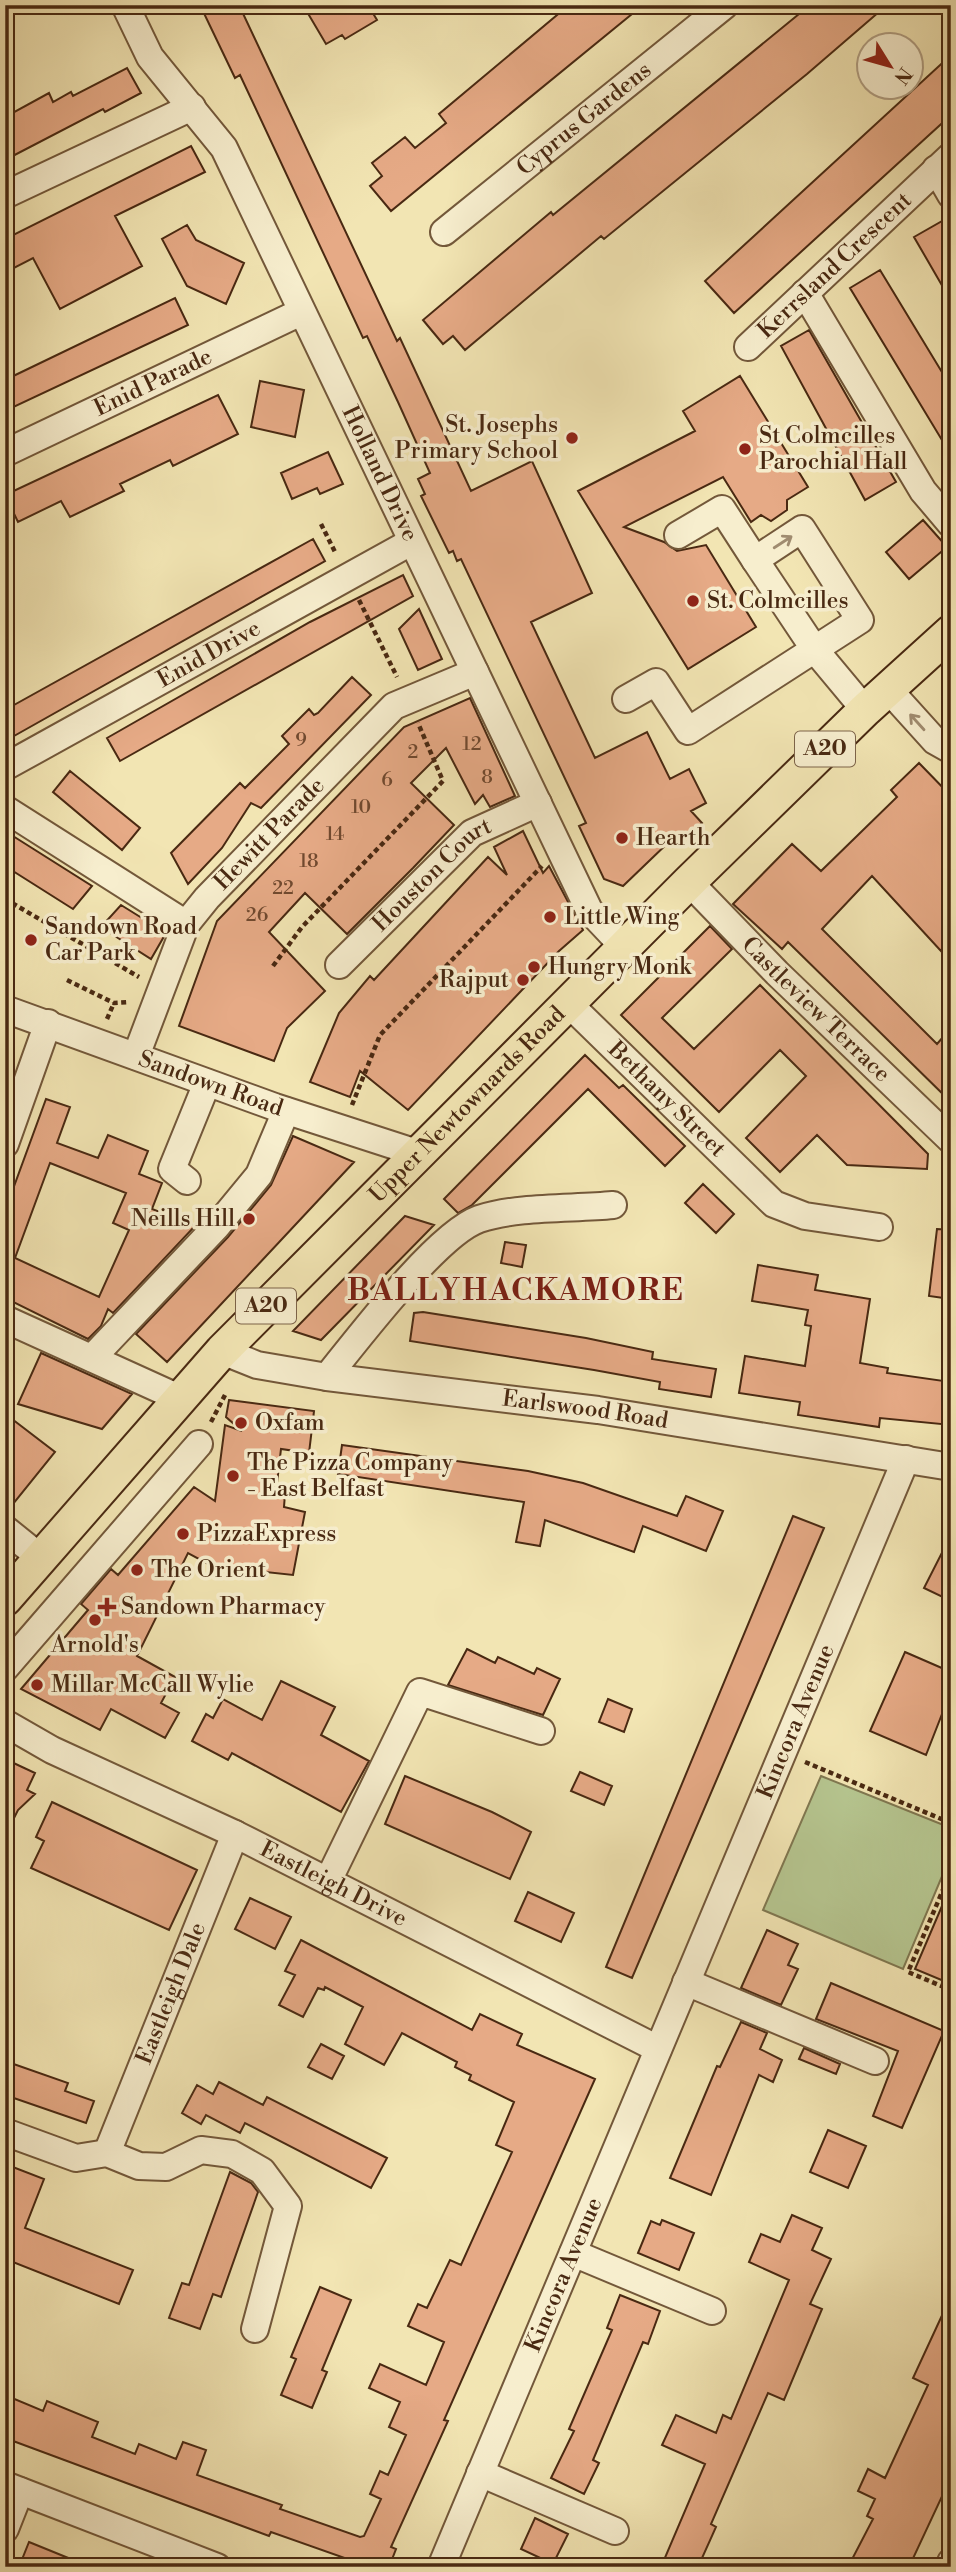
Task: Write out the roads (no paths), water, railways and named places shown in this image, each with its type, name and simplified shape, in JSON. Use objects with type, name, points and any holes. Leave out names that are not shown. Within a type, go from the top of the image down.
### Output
[{"type":"main road","name":"Upper Newtownards Road","points":[[5,1599],[222,1351],[417,1153],[689,881],[876,699],[947,644]]},
{"type":"street","name":"Holland Drive","points":[[125,5],[150,57],[224,148],[589,910],[624,947]]},
{"type":"street","name":"Cyprus Gardens","points":[[444,232],[725,5]]},
{"type":"street","points":[[5,195],[192,107]]},
{"type":"street","points":[[943,163],[951,195]]},
{"type":"street","name":"Kerrsland Crescent","points":[[748,346],[943,163]]},
{"type":"street","points":[[805,293],[923,491],[951,524]]},
{"type":"street","name":"Enid Parade","points":[[5,453],[301,312]]},
{"type":"street","points":[[678,535],[723,509],[815,650],[876,699],[934,741],[951,750]]},
{"type":"street","points":[[626,699],[656,682],[688,730],[860,620],[802,529],[755,560]]},
{"type":"street","name":"Enid Drive","points":[[5,766],[411,542]]},
{"type":"street","name":"Hewitt Parade","points":[[136,1056],[186,924],[207,898],[394,706],[475,672]]},
{"type":"street","name":"Houston Court","points":[[340,965],[472,833],[538,803]]},
{"type":"street","points":[[5,809],[186,924]]},
{"type":"street","name":"Castleview Terrace","points":[[689,881],[948,1139]]},
{"type":"street","name":"Bethany Street","points":[[568,1003],[765,1197],[787,1211],[805,1216],[879,1227]]},
{"type":"street","name":"Sandown Road","points":[[5,1009],[286,1111],[417,1153]]},
{"type":"street","points":[[5,1144],[12,1104],[48,1023]]},
{"type":"street","points":[[187,1181],[172,1169],[207,1083]]},
{"type":"street","points":[[92,1359],[217,1226],[259,1175],[286,1111]]},
{"type":"street","points":[[327,1377],[374,1318],[449,1238],[466,1226],[480,1219],[503,1214],[613,1205]]},
{"type":"street","points":[[5,1319],[179,1398]]},
{"type":"street","name":"Earlswood Road","points":[[222,1351],[257,1366],[598,1410],[951,1466]]},
{"type":"street","points":[[5,1668],[199,1444]]},
{"type":"street","name":"Kincora Avenue","points":[[441,2567],[906,1459]]},
{"type":"street","points":[[120,1465],[155,1492]]},
{"type":"street","points":[[5,1529],[41,1558]]},
{"type":"street","points":[[328,1881],[420,1692],[541,1731]]},
{"type":"street","name":"Eastleigh Drive","points":[[5,1723],[52,1750],[235,1834],[658,2049]]},
{"type":"street","name":"Eastleigh Dale","points":[[107,2152],[235,1834]]},
{"type":"street","points":[[686,1982],[874,2061]]},
{"type":"street","points":[[5,2132],[76,2158],[107,2152],[139,2166],[166,2167],[201,2150],[232,2154],[262,2171],[288,2206],[255,2329]]},
{"type":"street","points":[[572,2253],[712,2311]]},
{"type":"street","points":[[480,2473],[615,2530]]},
{"type":"street","points":[[5,2529],[13,2488],[171,2559],[218,2567]]},
{"type":"place","name":"St. Josephs Primary School","points":[[572,438]]},
{"type":"place","name":"St Colmcilles Parochial Hall","points":[[745,449]]},
{"type":"place","name":"St. Colmcilles","points":[[693,601]]},
{"type":"place","name":"Hearth","points":[[622,838]]},
{"type":"place","name":"Little Wing","points":[[550,917]]},
{"type":"place","name":"Sandown Road Car Park","points":[[31,940]]},
{"type":"place","name":"Hungry Monk","points":[[534,967]]},
{"type":"place","name":"Rajput","points":[[523,980]]},
{"type":"place","name":"Neills Hill","points":[[249,1219]]},
{"type":"place","name":"Oxfam","points":[[241,1423]]},
{"type":"place","name":"The Pizza Company - East Belfast","points":[[233,1476]]},
{"type":"place","name":"PizzaExpress","points":[[183,1534]]},
{"type":"place","name":"The Orient","points":[[137,1570]]},
{"type":"place","name":"Sandown Pharmacy","points":[[107,1607]]},
{"type":"place","name":"Arnold's","points":[[95,1620]]},
{"type":"place","name":"Millar McCall Wylie","points":[[37,1685]]},
{"type":"district","name":"BALLYHACKAMORE","points":[[516,1291]]}]
